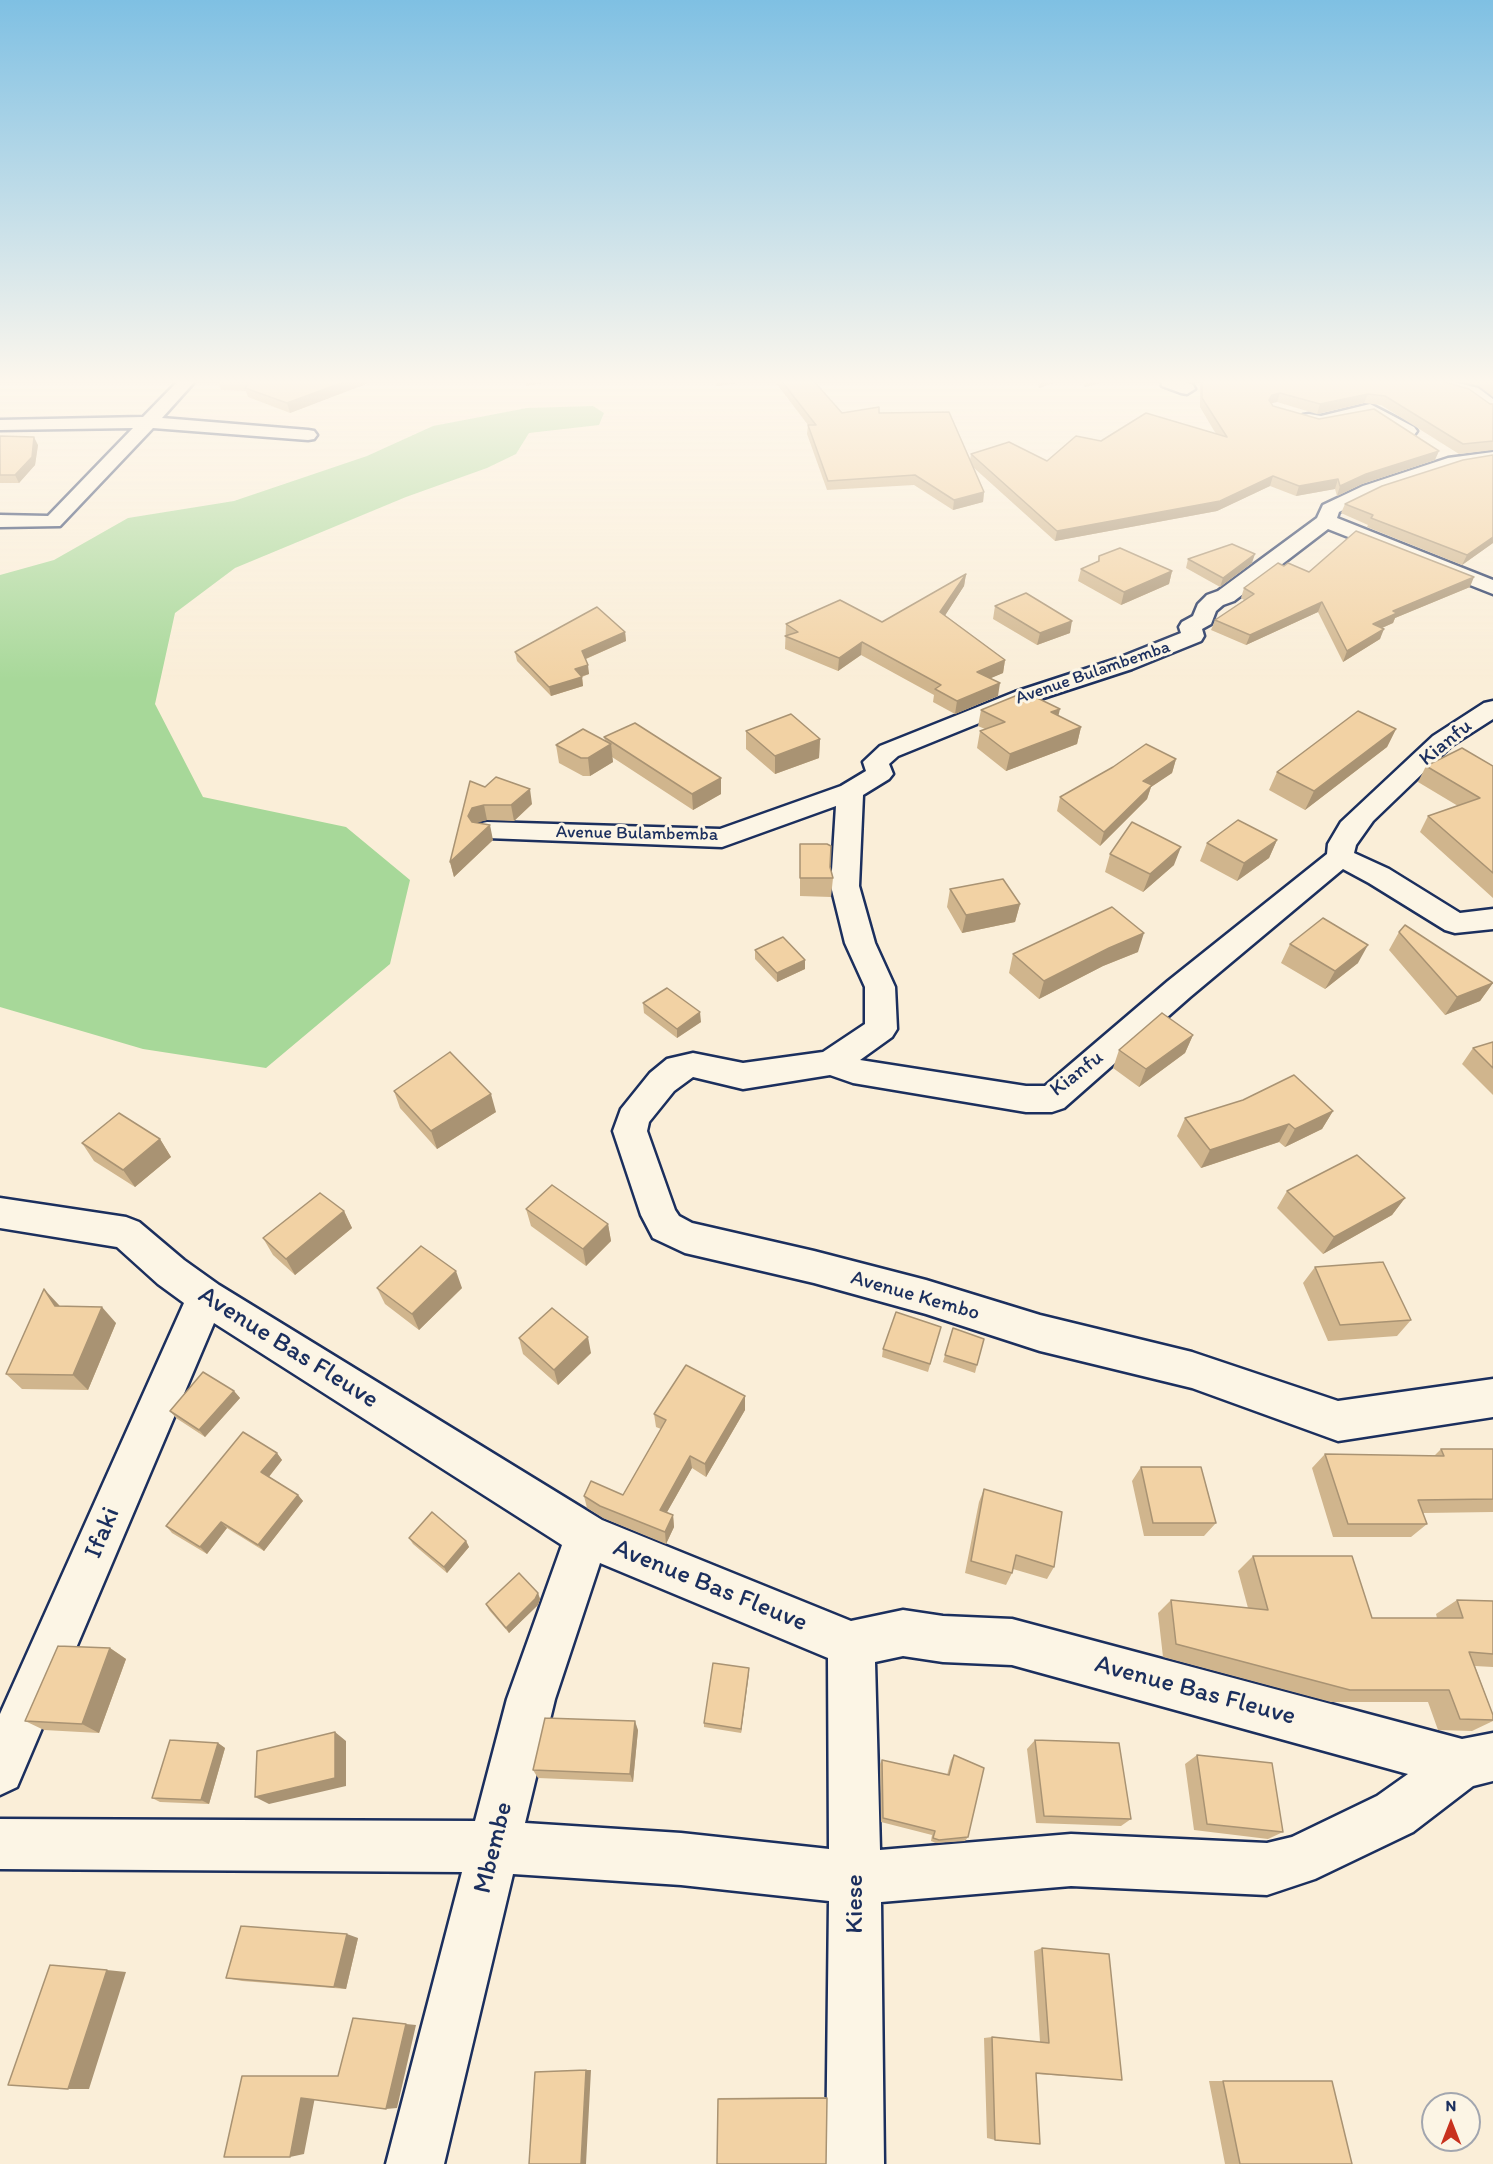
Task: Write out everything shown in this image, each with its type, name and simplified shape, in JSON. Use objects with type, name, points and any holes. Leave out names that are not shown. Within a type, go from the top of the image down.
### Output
[{"type":"street","points":[[0,521],[53,522],[93,480]]},
{"type":"street","name":"Avenue Bulambemba","points":[[486,830],[722,838],[850,792],[880,774],[876,762],[889,751],[1023,697],[1124,664],[1193,636],[1190,627],[1203,619],[1206,609],[1215,600],[1226,596],[1326,521],[1330,509],[1390,480]]},
{"type":"street","points":[[1326,521],[1493,588]]},
{"type":"street","name":"Kianfu","points":[[831,1063],[853,1071],[889,1077],[1026,1099],[1052,1099],[1179,989],[1340,857],[1342,844],[1351,832],[1351,828],[1364,815],[1442,741],[1493,708]]},
{"type":"street","points":[[831,1063],[881,1029],[880,987],[860,943],[845,886],[850,792]]},
{"type":"street","points":[[1340,857],[1378,876],[1455,923],[1493,920]]},
{"type":"street","name":"Avenue Kembo","points":[[831,1063],[743,1076],[693,1065],[679,1068],[662,1082],[633,1118],[630,1131],[659,1215],[666,1227],[685,1237],[814,1266],[926,1297],[1040,1333],[1192,1370],[1338,1421],[1493,1398]]},
{"type":"street","name":"Avenue Bas Fleuve","points":[[0,1213],[36,1221],[126,1233],[171,1272],[206,1297],[587,1536],[851,1644],[903,1633],[943,1639],[1012,1642],[1478,1760]]},
{"type":"street","name":"Ifaki","points":[[0,1770],[206,1297]]},
{"type":"street","name":"Mbembe","points":[[415,2164],[531,1699],[587,1536]]},
{"type":"street","name":"Kiese","points":[[851,1644],[855,1878],[855,2164]]},
{"type":"street","points":[[0,1844],[494,1847],[681,1859],[855,1878],[1071,1860],[1267,1869],[1297,1861],[1395,1815],[1478,1760]]},
{"type":"green space","points":[[296,480],[454,480],[406,497],[235,568],[175,613],[155,704],[203,797],[346,827],[410,880],[390,964],[266,1068],[143,1049],[0,1007],[0,575],[54,560],[128,518],[234,501]]},
{"type":"building","points":[[923,480],[979,480],[984,492],[954,500]]},
{"type":"building","points":[[1000,480],[1265,480],[1220,501],[1057,531]]},
{"type":"building","points":[[1283,480],[1333,480],[1299,486]]},
{"type":"building","points":[[1338,480],[1353,480],[1340,486]]},
{"type":"building","points":[[1401,480],[1493,480],[1493,537],[1467,555],[1371,518],[1373,515],[1345,504],[1382,486]]},
{"type":"building","points":[[1356,531],[1474,577],[1393,611],[1397,613],[1373,624],[1384,629],[1347,651],[1322,602],[1250,635],[1215,620],[1254,594],[1244,588],[1278,563],[1284,566],[1288,563],[1309,572]]},
{"type":"building","points":[[1232,544],[1255,554],[1223,578],[1188,559]]},
{"type":"building","points":[[1120,548],[1172,571],[1124,592],[1081,569],[1099,561],[1099,556]]},
{"type":"building","points":[[966,574],[940,612],[1005,660],[977,672],[1000,683],[957,701],[935,689],[941,685],[862,642],[839,658],[785,636],[798,632],[786,624],[840,600],[882,622]]},
{"type":"building","points":[[1026,593],[1072,621],[1040,633],[995,606]]},
{"type":"building","points":[[597,607],[625,632],[582,651],[588,665],[575,669],[582,677],[549,687],[515,652]]},
{"type":"building","points":[[1025,692],[1060,709],[1051,712],[1081,727],[1010,754],[980,731],[1005,722],[981,710]]},
{"type":"building","points":[[1358,711],[1396,729],[1314,791],[1277,772]]},
{"type":"building","points":[[791,714],[820,739],[775,756],[746,731]]},
{"type":"building","points":[[635,723],[721,778],[692,794],[604,737]]},
{"type":"building","points":[[583,729],[611,744],[588,758],[581,758],[556,745]]},
{"type":"building","points":[[1146,744],[1176,759],[1143,781],[1152,785],[1104,832],[1060,797],[1113,767]]},
{"type":"building","points":[[1462,748],[1493,766],[1493,873],[1428,816],[1480,798],[1426,766]]},
{"type":"building","points":[[496,777],[530,789],[511,805],[484,805],[472,808],[468,816],[472,822],[490,825],[450,862],[470,781],[485,787]]},
{"type":"building","points":[[1238,820],[1277,840],[1244,863],[1207,843]]},
{"type":"building","points":[[1132,822],[1181,847],[1150,874],[1110,854]]},
{"type":"building","points":[[800,844],[831,846],[830,867],[833,878],[800,878]]},
{"type":"building","points":[[1003,879],[1020,904],[966,915],[950,889]]},
{"type":"building","points":[[1112,907],[1144,933],[1044,981],[1013,954]]},
{"type":"building","points":[[1323,918],[1368,945],[1335,971],[1290,944]]},
{"type":"building","points":[[1405,925],[1493,983],[1457,997],[1399,932]]},
{"type":"building","points":[[783,937],[805,960],[777,973],[755,950]]},
{"type":"building","points":[[667,988],[700,1012],[677,1029],[643,1003]]},
{"type":"building","points":[[1162,1013],[1193,1035],[1146,1069],[1119,1050]]},
{"type":"building","points":[[1493,1042],[1493,1068],[1473,1048]]},
{"type":"building","points":[[450,1052],[491,1094],[431,1131],[394,1091]]},
{"type":"building","points":[[1294,1075],[1333,1111],[1295,1129],[1289,1124],[1210,1150],[1185,1118],[1243,1100]]},
{"type":"building","points":[[119,1113],[160,1139],[123,1170],[82,1143]]},
{"type":"building","points":[[1357,1155],[1405,1198],[1334,1237],[1287,1191]]},
{"type":"building","points":[[552,1185],[608,1224],[583,1249],[526,1209]]},
{"type":"building","points":[[320,1193],[344,1211],[286,1259],[263,1238]]},
{"type":"building","points":[[421,1246],[456,1271],[412,1314],[377,1288]]},
{"type":"building","points":[[1383,1262],[1411,1320],[1340,1325],[1315,1267]]},
{"type":"building","points":[[44,1289],[55,1306],[102,1307],[73,1375],[6,1374]]},
{"type":"building","points":[[552,1308],[588,1337],[554,1370],[519,1338]]},
{"type":"building","points":[[896,1312],[941,1327],[930,1364],[883,1349]]},
{"type":"building","points":[[953,1328],[984,1339],[977,1365],[945,1355]]},
{"type":"building","points":[[686,1365],[745,1396],[705,1464],[690,1456],[660,1510],[673,1515],[665,1532],[600,1506],[584,1496],[591,1481],[623,1495],[666,1420],[654,1414]]},
{"type":"building","points":[[203,1372],[234,1391],[199,1430],[170,1411]]},
{"type":"building","points":[[243,1432],[277,1453],[261,1472],[298,1495],[258,1545],[221,1522],[200,1547],[166,1526]]},
{"type":"building","points":[[1441,1449],[1493,1449],[1493,1499],[1418,1500],[1427,1524],[1348,1524],[1325,1454],[1444,1456]]},
{"type":"building","points":[[1141,1467],[1201,1467],[1216,1523],[1153,1523]]},
{"type":"building","points":[[984,1489],[1062,1512],[1054,1567],[1016,1555],[1012,1573],[971,1561]]},
{"type":"building","points":[[432,1512],[466,1541],[444,1567],[409,1538]]},
{"type":"building","points":[[1253,1556],[1352,1556],[1372,1618],[1463,1618],[1457,1600],[1493,1601],[1493,1654],[1469,1652],[1493,1720],[1460,1719],[1449,1690],[1350,1690],[1176,1644],[1171,1600],[1268,1610]]},
{"type":"building","points":[[519,1573],[538,1593],[535,1599],[506,1628],[486,1604]]},
{"type":"building","points":[[58,1646],[110,1648],[82,1724],[25,1721]]},
{"type":"building","points":[[713,1663],[749,1668],[741,1729],[704,1723]]},
{"type":"building","points":[[545,1718],[635,1721],[630,1774],[533,1770]]},
{"type":"building","points":[[335,1732],[335,1778],[255,1797],[257,1751]]},
{"type":"building","points":[[170,1740],[218,1743],[201,1800],[152,1798]]},
{"type":"building","points":[[1035,1740],[1119,1743],[1131,1819],[1044,1816]]},
{"type":"building","points":[[954,1755],[984,1768],[968,1837],[939,1840],[933,1838],[935,1831],[883,1818],[882,1760],[949,1775]]},
{"type":"building","points":[[1197,1755],[1272,1763],[1283,1832],[1207,1824]]},
{"type":"building","points":[[241,1926],[347,1934],[334,1987],[226,1978]]},
{"type":"building","points":[[1042,1948],[1109,1954],[1122,2080],[1036,2073],[1040,2144],[995,2140],[992,2037],[1049,2043]]},
{"type":"building","points":[[50,1965],[107,1970],[68,2089],[8,2085]]},
{"type":"building","points":[[353,2018],[406,2024],[386,2109],[301,2098],[290,2157],[224,2157],[242,2076],[338,2076]]},
{"type":"building","points":[[586,2070],[581,2164],[529,2164],[535,2072]]},
{"type":"building","points":[[1223,2081],[1332,2081],[1352,2164],[1240,2164]]},
{"type":"building","points":[[827,2098],[826,2164],[717,2164],[718,2099]]}]
